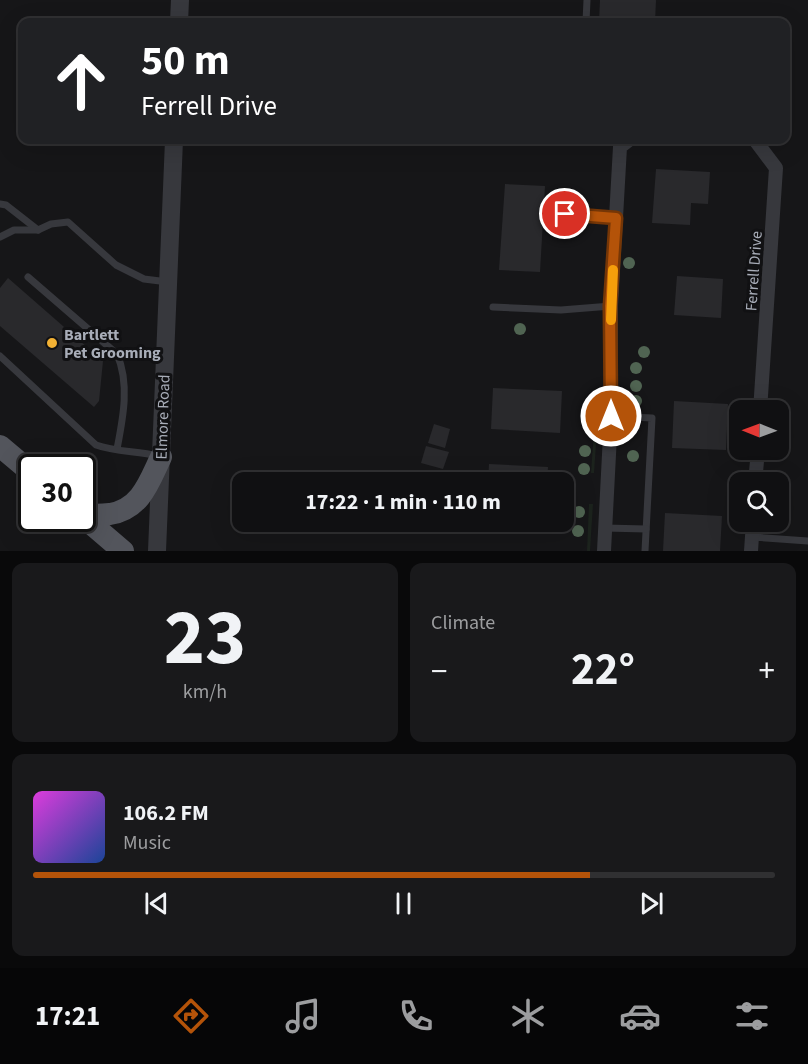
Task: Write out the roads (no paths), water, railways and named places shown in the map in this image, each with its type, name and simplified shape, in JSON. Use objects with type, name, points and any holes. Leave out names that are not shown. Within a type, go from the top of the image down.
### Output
[{"type":"main road","points":[[0,446],[18,461]]},
{"type":"main road","points":[[96,515],[117,513],[132,507],[143,494],[161,457]]},
{"type":"main road","points":[[96,527],[123,551]]},
{"type":"street","points":[[179,18],[180,0]]},
{"type":"street","name":"Elmore Road","points":[[157,551],[174,144]]},
{"type":"street","points":[[604,551],[611,416],[610,306],[620,147],[624,144]]},
{"type":"street","name":"Ferrell Drive","points":[[758,144],[776,168],[761,400]]},
{"type":"lane","points":[[586,18],[587,0]]},
{"type":"lane","points":[[0,204],[6,205],[38,230]]},
{"type":"lane","points":[[565,214],[616,218]]},
{"type":"lane","points":[[0,237],[14,230],[38,230],[51,224],[68,222],[117,265],[144,279],[168,282]]},
{"type":"lane","points":[[28,277],[117,354],[122,367],[124,402],[117,449]]},
{"type":"lane","points":[[494,307],[561,310],[610,306]]},
{"type":"lane","points":[[0,356],[96,445],[161,457]]},
{"type":"lane","points":[[611,416],[652,418],[645,551]]},
{"type":"lane","points":[[605,528],[646,529]]},
{"type":"lane","points":[[751,544],[808,541]]},
{"type":"place","name":"Bartlett Pet Grooming","points":[[52,343]]}]
